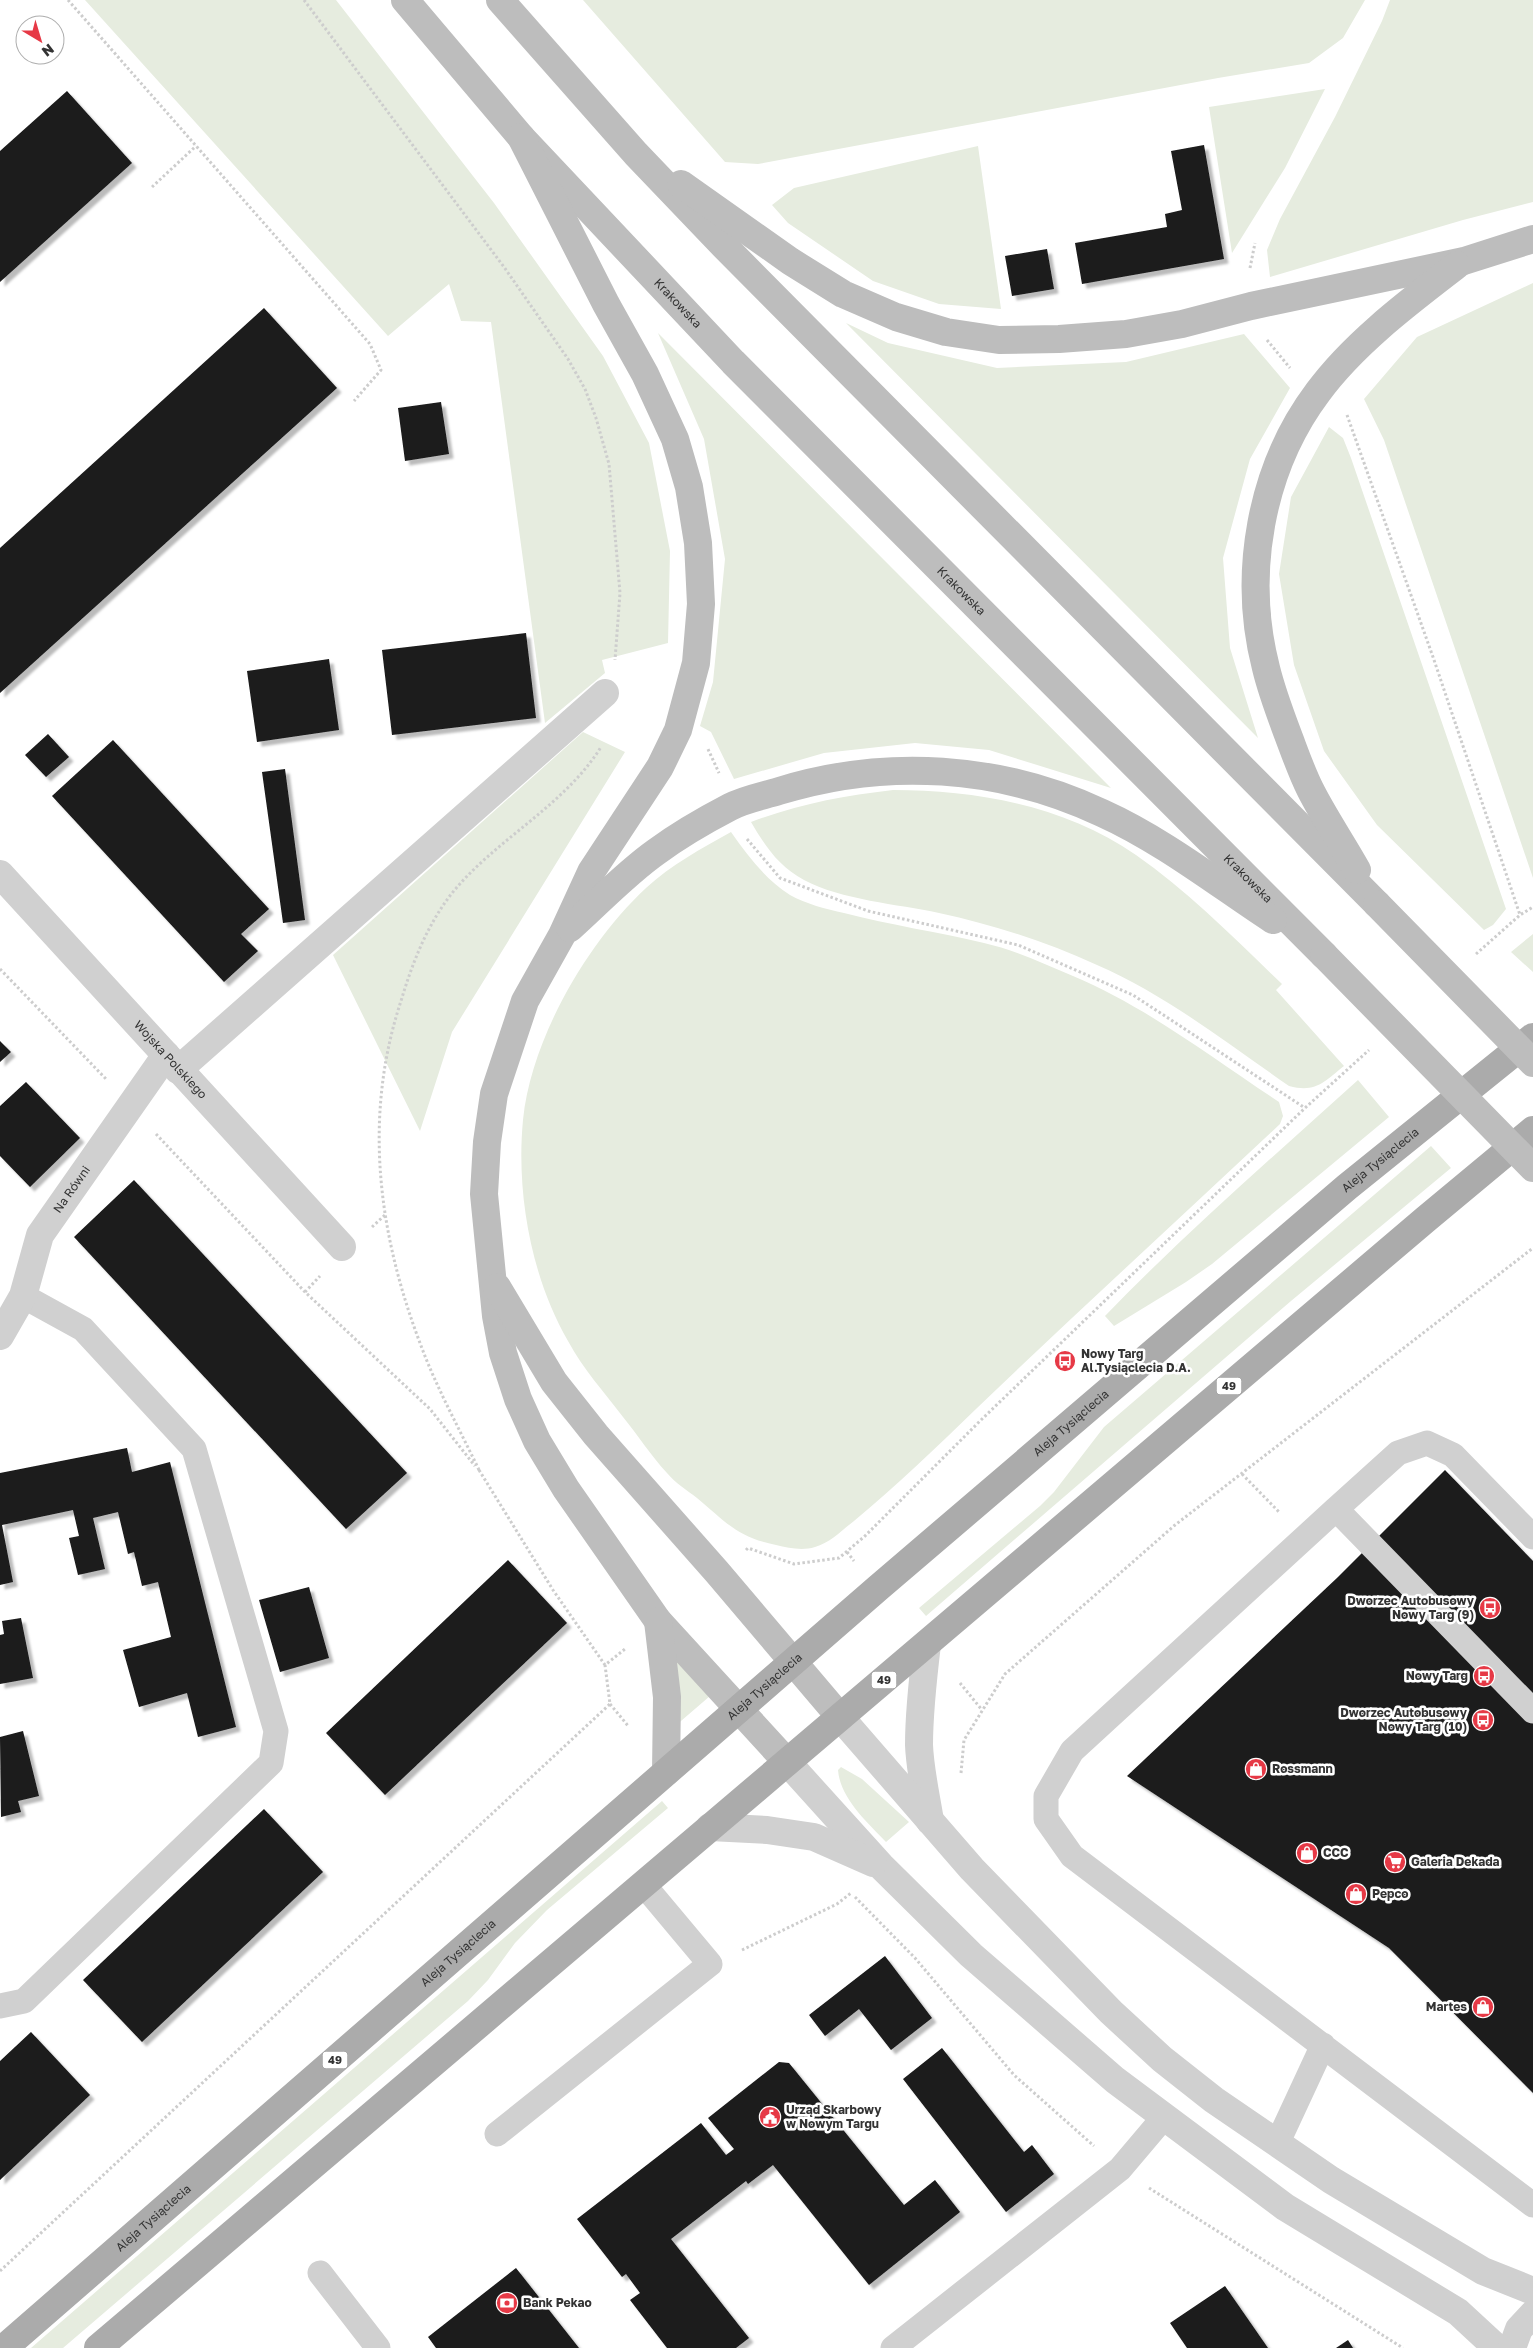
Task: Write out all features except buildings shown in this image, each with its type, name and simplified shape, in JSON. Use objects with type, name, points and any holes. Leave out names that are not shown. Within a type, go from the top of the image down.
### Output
[{"type":"main road","name":"Krakowska","points":[[405,0],[521,137],[733,362],[1324,954],[1533,1168]]},
{"type":"main road","points":[[500,0],[636,154],[980,506],[1533,1062]]},
{"type":"main road","points":[[521,137],[606,304],[645,374],[675,439],[689,488],[698,543],[701,604],[696,663],[678,730],[660,767],[590,872],[562,935],[525,1001],[494,1094],[487,1142],[484,1194],[496,1316],[503,1353],[518,1399],[537,1441],[566,1489],[658,1621],[787,1762]]},
{"type":"main road","points":[[636,154],[790,261],[843,294],[896,317],[946,332],[999,340],[1078,338],[1126,334],[1182,324],[1251,306],[1464,260],[1533,239]]},
{"type":"main road","points":[[1377,904],[1310,788],[1277,705],[1266,667],[1259,627],[1256,562],[1267,498],[1279,463],[1293,430],[1318,391],[1348,358],[1400,309],[1464,260]]},
{"type":"main road","points":[[562,935],[655,852],[732,805],[832,776],[888,770],[948,770],[998,778],[1049,792],[1103,813],[1163,847],[1324,954]]},
{"type":"main road","name":"Aleja Tysiąclecia","points":[[4,2348],[878,1588],[1347,1187],[1533,1037]]},
{"type":"main road","name":"49","points":[[98,2348],[1533,1130]]},
{"type":"main road","points":[[494,1282],[554,1382],[596,1435],[794,1661],[840,1717]]},
{"type":"main road","points":[[658,1621],[667,1697],[666,1772]]},
{"type":"street","name":"Na Równi","points":[[0,1336],[23,1296],[40,1235],[130,1104],[172,1062],[606,694]]},
{"type":"street","name":"Wojska Polskiego","points":[[0,874],[342,1247]]},
{"type":"street","points":[[927,1644],[921,1696],[919,1746],[930,1823]]},
{"type":"street","points":[[840,1717],[930,1823],[972,1869],[1111,2012],[1162,2059],[1214,2100],[1331,2180],[1483,2272],[1533,2291]]},
{"type":"street","points":[[787,1762],[882,1866],[971,1955],[1115,2080],[1285,2207],[1458,2312],[1496,2348]]},
{"type":"street","points":[[710,1827],[767,1830],[814,1837],[882,1866]]},
{"type":"street","points":[[1512,2348],[1519,2329],[1533,2314]]},
{"type":"lane","points":[[0,2006],[24,2001],[271,1763],[276,1731],[194,1449],[83,1329],[23,1296]]},
{"type":"lane","points":[[1533,1537],[1453,1455],[1427,1443],[1398,1453],[1072,1751],[1046,1796],[1046,1819],[1072,1856],[1533,2205]]},
{"type":"lane","points":[[1336,1509],[1533,1711]]},
{"type":"lane","points":[[496,2134],[710,1964],[644,1884]]},
{"type":"lane","points":[[1277,2144],[1323,2045]]},
{"type":"lane","points":[[893,2348],[1120,2169],[1164,2117]]},
{"type":"lane","points":[[320,2273],[378,2348]]},
{"type":"path","points":[[68,0],[370,344],[381,370],[354,401]]},
{"type":"path","points":[[304,0],[504,268],[568,360],[585,389],[596,418],[609,464],[620,592],[614,667]]},
{"type":"path","points":[[152,187],[196,146]]},
{"type":"path","points":[[1255,243],[1248,278],[1251,306],[1258,330],[1296,374],[1346,413],[1433,657],[1520,915],[1533,907]]},
{"type":"path","points":[[678,730],[706,744],[749,843],[780,878],[868,911],[1018,945],[1115,987],[1133,995],[1304,1108]]},
{"type":"path","points":[[602,746],[565,790],[467,877],[449,897],[434,921],[418,950],[396,1014],[387,1051],[378,1117],[378,1149],[390,1241],[400,1283],[420,1344],[479,1470],[553,1590],[605,1665]]},
{"type":"path","points":[[0,968],[305,1292],[430,1409],[479,1470]]},
{"type":"path","points":[[960,1775],[964,1740],[1005,1674],[1176,1525],[1533,1248]]},
{"type":"path","points":[[1242,1474],[1304,1537]]},
{"type":"path","points":[[710,1964],[837,1904],[882,1866]]},
{"type":"shaded area","points":[[85,0],[336,0],[494,203],[603,356],[649,443],[670,551],[668,643],[602,660],[605,673],[545,723],[491,322],[461,321],[449,284],[388,336]]},
{"type":"shaded area","points":[[583,0],[1365,0],[1343,38],[1309,63],[1218,78],[758,164],[725,162]]},
{"type":"shaded area","points":[[1390,0],[1533,0],[1533,202],[1463,220],[1270,277],[1267,250],[1280,219],[1335,117],[1382,21]]},
{"type":"shaded area","points":[[1325,89],[1285,168],[1232,253],[1209,107]]},
{"type":"shaded area","points":[[978,146],[1001,309],[939,304],[873,281],[788,223],[772,205],[794,188]]},
{"type":"shaded area","points":[[1533,283],[1533,878],[1384,440],[1364,399],[1417,337]]},
{"type":"shaded area","points":[[846,323],[888,343],[997,368],[1126,362],[1244,334],[1290,388],[1250,459],[1223,558],[1230,648],[1258,738]]},
{"type":"shaded area","points":[[658,333],[1111,788],[989,750],[915,743],[824,753],[734,779],[711,732],[700,726],[713,682],[725,559],[704,439]]},
{"type":"shaded area","points":[[1329,427],[1343,438],[1351,458],[1506,909],[1493,925],[1484,930],[1377,825],[1324,751],[1294,665],[1279,574],[1291,497]]},
{"type":"shaded area","points":[[583,732],[625,752],[452,1032],[420,1131],[333,955]]},
{"type":"shaded area","points":[[893,790],[957,793],[1020,804],[1080,824],[1109,838],[1175,884],[1282,984],[1276,990],[1344,1066],[1319,1085],[1306,1088],[1289,1086],[1172,1005],[1123,977],[1078,957],[1020,935],[980,923],[939,913],[852,897],[819,887],[804,880],[787,869],[773,855],[751,822],[786,810],[821,802]]},
{"type":"shaded area","points":[[731,832],[773,882],[790,895],[803,901],[861,917],[1007,949],[1100,989],[1179,1034],[1279,1102],[1283,1116],[1280,1124],[1051,1337],[901,1480],[831,1539],[820,1545],[805,1549],[763,1542],[733,1528],[670,1477],[655,1460],[580,1361],[555,1316],[544,1290],[536,1262],[524,1205],[521,1148],[528,1089],[537,1057],[565,994],[603,936],[624,910],[646,888],[676,864]]},
{"type":"shaded area","points":[[1533,934],[1533,972],[1511,952]]},
{"type":"shaded area","points":[[1358,1080],[1389,1117],[1212,1264],[1114,1326],[1105,1316],[1135,1285]]},
{"type":"shaded area","points":[[1431,1146],[1451,1168],[1291,1301],[926,1616],[919,1608],[1040,1506],[1054,1492],[1104,1427]]},
{"type":"shaded area","points":[[674,1656],[710,1696],[674,1727]]},
{"type":"shaded area","points":[[841,1767],[862,1779],[909,1822],[886,1842],[849,1800],[840,1780],[838,1770]]},
{"type":"shaded area","points":[[662,1801],[668,1808],[547,1910],[515,1943],[488,1980],[468,2001],[63,2348],[31,2348]]},
{"type":"place","name":"Nowy Targ Al.Tysiąclecia D.A.","points":[[1065,1361]]},
{"type":"place","name":"Dworzec Autobusowy Nowy Targ (9)","points":[[1490,1608]]},
{"type":"place","name":"Nowy Targ","points":[[1484,1676]]},
{"type":"place","name":"Dworzec Autobusowy Nowy Targ (10)","points":[[1483,1720]]},
{"type":"place","name":"Rossmann","points":[[1256,1769]]},
{"type":"place","name":"CCC","points":[[1307,1853]]},
{"type":"place","name":"Galeria Dekada","points":[[1395,1862]]},
{"type":"place","name":"Pepco","points":[[1356,1894]]},
{"type":"place","name":"Martes","points":[[1483,2007]]},
{"type":"place","name":"Urząd Skarbowy w Nowym Targu","points":[[770,2117]]},
{"type":"place","name":"Bank Pekao","points":[[507,2303]]}]
